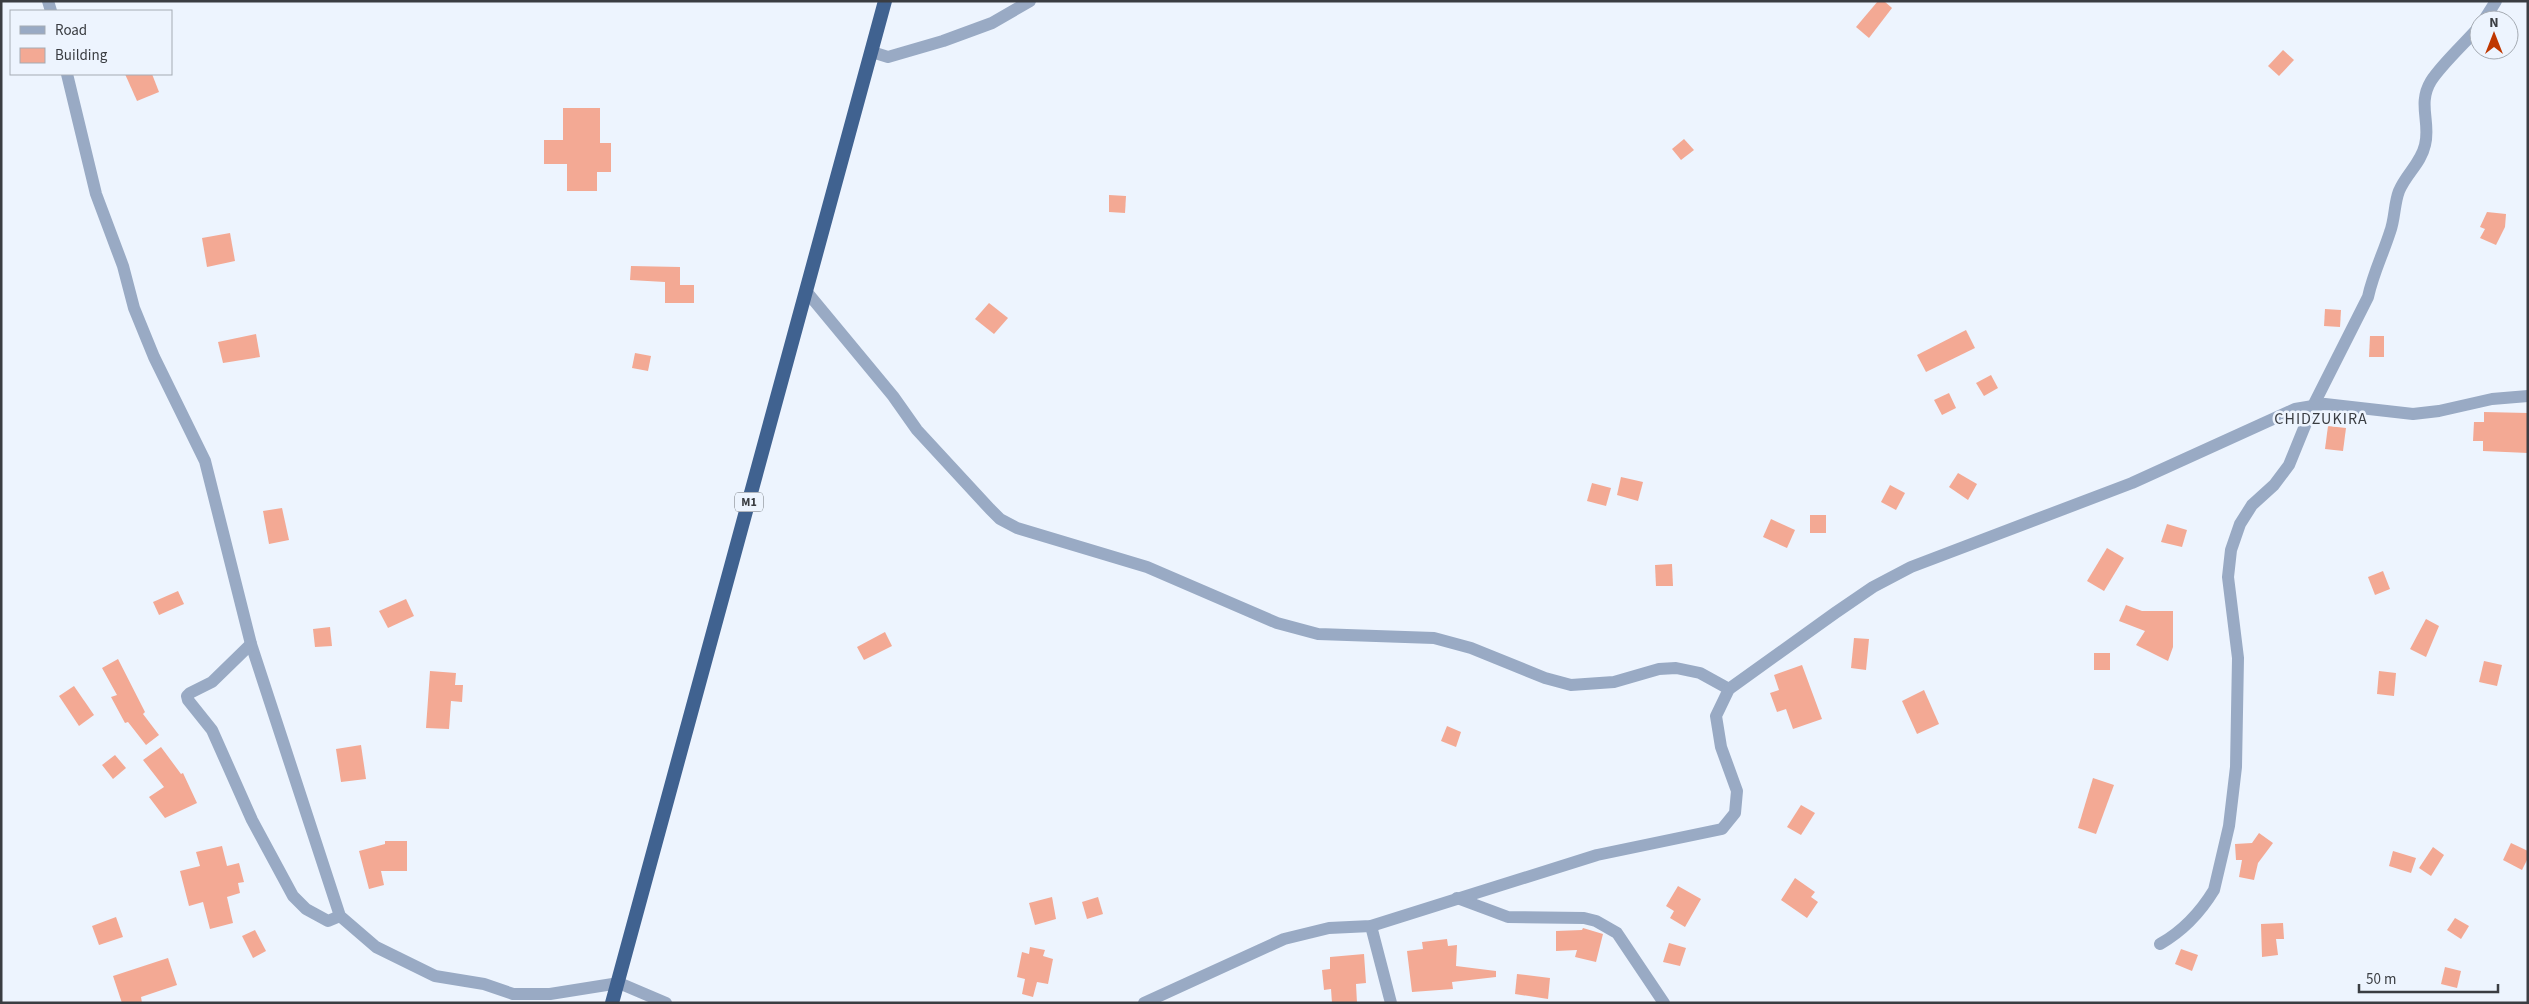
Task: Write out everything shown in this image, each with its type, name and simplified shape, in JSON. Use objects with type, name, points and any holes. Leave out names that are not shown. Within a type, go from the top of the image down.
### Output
[{"type":"highway","name":"M1","points":[[612,1003],[885,1]]},
{"type":"street","points":[[872,52],[888,57],[943,41],[992,23],[1030,1]]},
{"type":"street","points":[[2160,944],[2177,934],[2208,899],[2216,881],[2229,826],[2236,767],[2238,658],[2228,577],[2231,550],[2240,524],[2252,504],[2274,485],[2289,465],[2313,406],[2368,296],[2371,281],[2377,272],[2391,229],[2393,211],[2400,189],[2420,160],[2426,144],[2426,126],[2423,113],[2424,97],[2431,81],[2469,38]]},
{"type":"street","points":[[67,75],[96,194],[123,266],[134,308],[154,357],[205,461],[251,644],[340,916],[376,947],[435,976],[484,984],[513,994],[550,994],[619,983],[666,1003]]},
{"type":"street","points":[[806,291],[930,444],[1000,519],[1017,528],[1147,567],[1277,623],[1318,634],[1434,638],[1471,648],[1544,678],[1571,685],[1614,682],[1659,669],[1676,668],[1700,673],[1729,689]]},
{"type":"street","points":[[1144,1003],[1284,939],[1329,928],[1372,926],[1598,855],[1722,829],[1735,813],[1737,791],[1721,747],[1716,716],[1729,689],[1835,613],[1911,567],[2132,483],[2280,414],[2313,406],[2339,405],[2413,414],[2439,411],[2492,400],[2528,396]]},
{"type":"street","points":[[251,644],[212,682],[190,692],[187,696],[188,700],[212,730],[252,820],[293,896],[306,909],[328,921],[340,916]]},
{"type":"street","points":[[1457,898],[1508,918],[1584,918],[1596,921],[1617,933],[1664,1003]]},
{"type":"street","points":[[1372,926],[1391,1003]]},
{"type":"building","points":[[1878,1],[1884,1],[1892,8],[1869,38],[1856,27]]},
{"type":"building","points":[[2283,50],[2294,60],[2279,76],[2268,66]]},
{"type":"building","points":[[125,75],[152,75],[159,92],[137,101]]},
{"type":"building","points":[[563,108],[600,108],[600,143],[611,143],[611,172],[597,172],[597,191],[567,191],[567,164],[544,164],[544,140],[563,140]]},
{"type":"building","points":[[1684,139],[1694,150],[1681,160],[1672,149]]},
{"type":"building","points":[[1109,195],[1126,196],[1125,213],[1109,212]]},
{"type":"building","points":[[2487,212],[2506,214],[2505,227],[2496,245],[2480,238],[2485,229],[2480,227]]},
{"type":"building","points":[[230,233],[235,261],[207,267],[202,238]]},
{"type":"building","points":[[631,266],[680,267],[680,285],[694,285],[694,303],[665,303],[665,282],[630,280]]},
{"type":"building","points":[[989,303],[1008,318],[994,334],[975,319]]},
{"type":"building","points":[[2325,309],[2341,310],[2340,327],[2324,326]]},
{"type":"building","points":[[1966,330],[1975,348],[1926,372],[1917,355]]},
{"type":"building","points":[[256,334],[260,357],[223,363],[218,342]]},
{"type":"building","points":[[2370,336],[2384,336],[2384,357],[2369,357]]},
{"type":"building","points":[[635,353],[651,356],[648,371],[632,368]]},
{"type":"building","points":[[1991,375],[1998,388],[1984,396],[1976,383]]},
{"type":"building","points":[[1949,393],[1956,408],[1942,415],[1934,400]]},
{"type":"building","points":[[2484,412],[2528,413],[2528,453],[2483,451],[2483,441],[2473,441],[2474,422],[2484,422]]},
{"type":"building","points":[[2328,426],[2346,428],[2343,451],[2325,449]]},
{"type":"building","points":[[1958,473],[1977,484],[1968,500],[1949,487]]},
{"type":"building","points":[[1621,477],[1643,482],[1638,501],[1617,495]]},
{"type":"building","points":[[1592,483],[1611,488],[1606,506],[1587,501]]},
{"type":"building","points":[[1890,485],[1905,493],[1896,510],[1881,502]]},
{"type":"building","points":[[282,508],[289,540],[269,544],[263,511]]},
{"type":"building","points":[[1810,515],[1826,515],[1826,533],[1810,533]]},
{"type":"building","points":[[1771,519],[1795,530],[1787,548],[1763,537]]},
{"type":"building","points":[[2167,524],[2187,530],[2182,547],[2161,542]]},
{"type":"building","points":[[2107,548],[2124,558],[2104,591],[2087,581]]},
{"type":"building","points":[[1672,564],[1673,586],[1656,586],[1655,565]]},
{"type":"building","points":[[2383,571],[2390,589],[2375,595],[2368,577]]},
{"type":"building","points":[[178,591],[184,604],[159,615],[153,602]]},
{"type":"building","points":[[406,599],[414,616],[388,628],[379,611]]},
{"type":"building","points":[[2126,605],[2142,611],[2173,611],[2173,647],[2168,661],[2136,645],[2145,631],[2119,621]]},
{"type":"building","points":[[2426,619],[2439,626],[2426,657],[2410,649]]},
{"type":"building","points":[[330,627],[332,646],[315,647],[313,629]]},
{"type":"building","points":[[885,632],[892,646],[864,660],[857,647]]},
{"type":"building","points":[[1854,638],[1869,639],[1866,670],[1851,668]]},
{"type":"building","points":[[2094,653],[2110,653],[2110,670],[2094,670]]},
{"type":"building","points":[[118,659],[145,712],[143,714],[159,735],[146,745],[128,722],[125,723],[111,697],[117,695],[102,668]]},
{"type":"building","points":[[2484,661],[2502,665],[2497,686],[2479,682]]},
{"type":"building","points":[[1802,665],[1822,719],[1793,729],[1786,709],[1777,712],[1770,693],[1779,690],[1774,675]]},
{"type":"building","points":[[430,671],[456,673],[455,685],[463,685],[462,702],[451,701],[449,729],[426,728]]},
{"type":"building","points":[[2379,671],[2396,673],[2394,696],[2377,694]]},
{"type":"building","points":[[74,686],[94,715],[79,726],[59,696]]},
{"type":"building","points":[[1924,690],[1939,724],[1917,734],[1902,701]]},
{"type":"building","points":[[1447,726],[1461,732],[1456,747],[1441,741]]},
{"type":"building","points":[[361,745],[366,779],[341,782],[336,749]]},
{"type":"building","points":[[161,747],[181,774],[183,773],[197,803],[165,818],[149,797],[164,787],[143,760]]},
{"type":"building","points":[[115,755],[126,768],[113,779],[102,765]]},
{"type":"building","points":[[2093,778],[2114,785],[2096,834],[2078,828]]},
{"type":"building","points":[[1801,805],[1815,813],[1801,835],[1787,827]]},
{"type":"building","points":[[2259,833],[2273,843],[2258,863],[2254,880],[2239,877],[2242,860],[2236,860],[2235,844],[2252,843]]},
{"type":"building","points":[[385,841],[407,841],[407,871],[381,871],[384,885],[369,889],[359,851],[385,844]]},
{"type":"building","points":[[2511,843],[2528,851],[2528,858],[2522,870],[2503,860]]},
{"type":"building","points":[[222,846],[227,866],[239,863],[244,882],[238,883],[240,893],[227,897],[233,923],[210,929],[203,902],[189,906],[180,871],[200,866],[196,852]]},
{"type":"building","points":[[2433,847],[2444,855],[2431,876],[2419,868]]},
{"type":"building","points":[[2393,851],[2416,858],[2411,873],[2389,866]]},
{"type":"building","points":[[1795,878],[1815,892],[1811,897],[1818,902],[1807,918],[1781,900]]},
{"type":"building","points":[[1678,886],[1701,899],[1685,927],[1670,918],[1674,911],[1666,906]]},
{"type":"building","points":[[1052,897],[1056,919],[1035,925],[1029,903]]},
{"type":"building","points":[[1098,897],[1103,914],[1087,919],[1082,902]]},
{"type":"building","points":[[116,917],[123,937],[99,945],[92,926]]},
{"type":"building","points":[[2455,918],[2469,926],[2461,939],[2447,930]]},
{"type":"building","points":[[2283,923],[2284,939],[2276,939],[2278,955],[2262,957],[2261,924]]},
{"type":"building","points":[[1583,928],[1603,934],[1596,962],[1575,957],[1577,950],[1556,951],[1556,931],[1582,930]]},
{"type":"building","points":[[255,930],[266,951],[253,958],[242,936]]},
{"type":"building","points":[[1447,939],[1448,946],[1457,945],[1456,966],[1496,971],[1496,977],[1452,982],[1453,989],[1412,992],[1407,951],[1423,949],[1422,942]]},
{"type":"building","points":[[1669,943],[1686,948],[1680,966],[1663,962]]},
{"type":"building","points":[[1030,947],[1045,950],[1043,956],[1053,959],[1048,984],[1037,982],[1033,997],[1022,994],[1025,979],[1017,977],[1022,952],[1029,954]]},
{"type":"building","points":[[2181,949],[2198,955],[2192,971],[2175,964]]},
{"type":"building","points":[[1364,954],[1366,983],[1356,984],[1357,1003],[1332,1003],[1331,989],[1324,990],[1322,970],[1330,969],[1330,957]]},
{"type":"building","points":[[168,958],[177,985],[141,997],[142,1003],[122,1003],[113,976]]},
{"type":"building","points":[[2445,967],[2461,971],[2457,988],[2441,984]]},
{"type":"building","points":[[1517,974],[1550,978],[1548,999],[1515,994]]},
{"type":"district","name":"CHIDZUKIRA","points":[[2321,419]]}]
